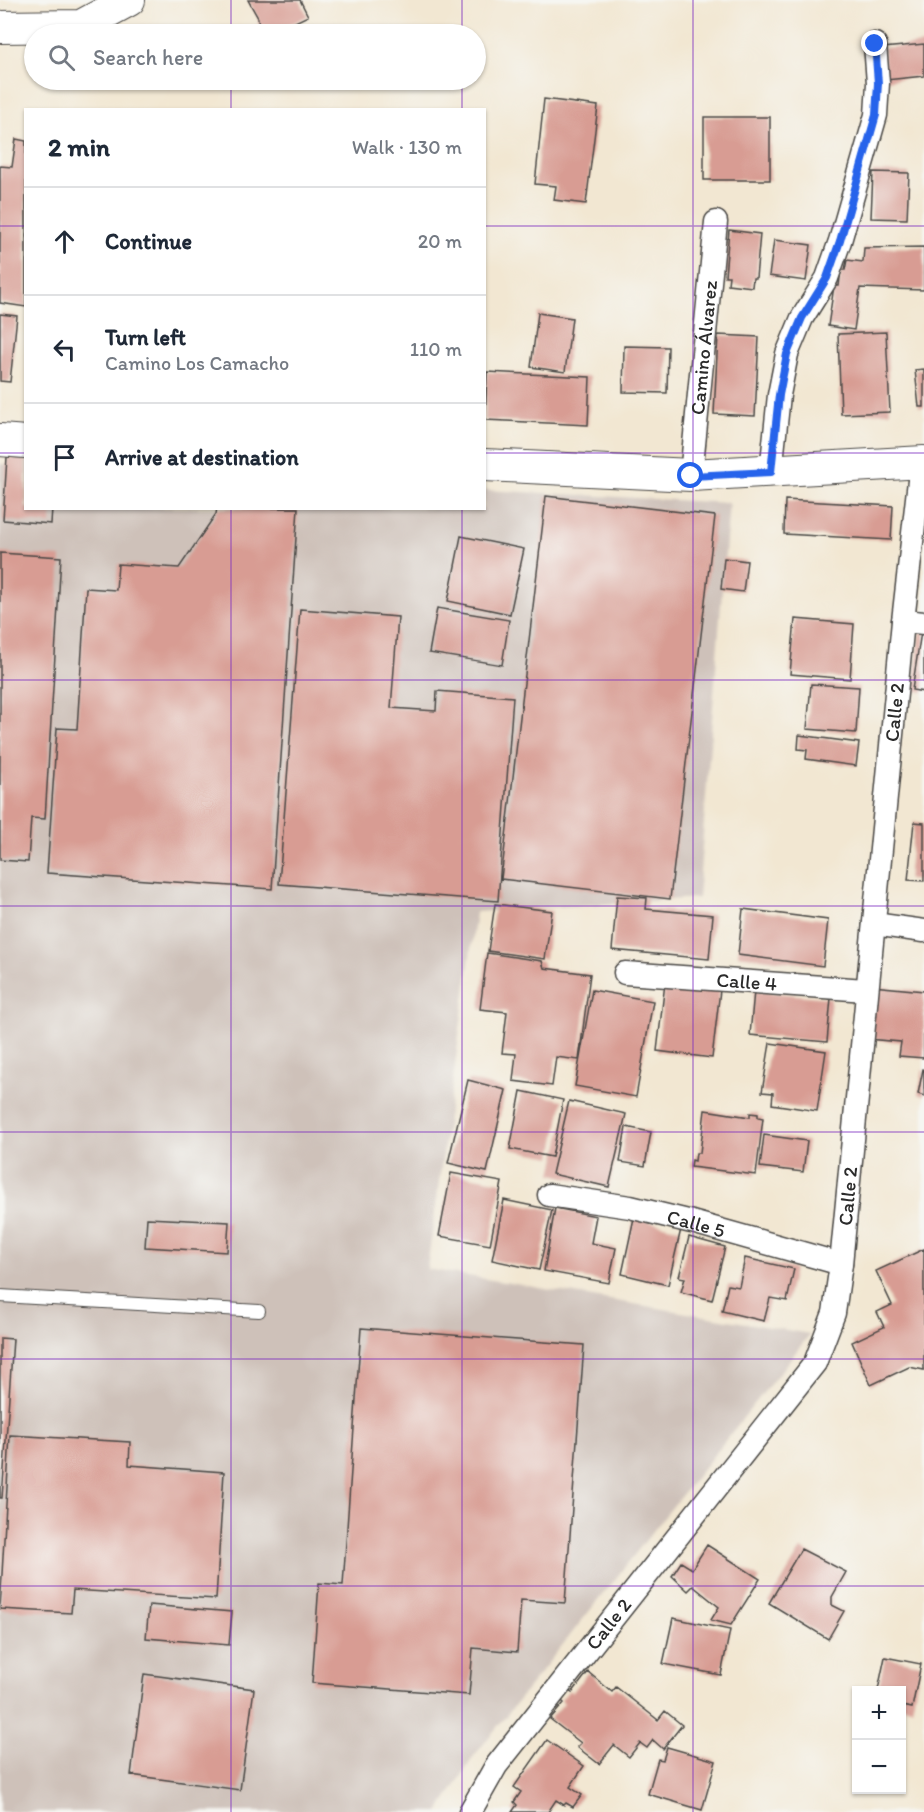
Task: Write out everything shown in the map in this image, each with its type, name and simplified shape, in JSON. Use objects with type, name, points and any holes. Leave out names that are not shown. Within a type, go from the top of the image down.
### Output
[{"type":"street","points":[[85,24],[129,0]]},
{"type":"street","points":[[0,27],[24,27]]},
{"type":"street","points":[[771,472],[779,395],[787,354],[802,318],[827,278],[876,115],[878,83],[875,44]]},
{"type":"street","name":"Camino Álvarez","points":[[691,476],[716,222]]},
{"type":"street","points":[[0,440],[24,441]]},
{"type":"street","points":[[486,465],[691,476],[922,463]]},
{"type":"street","name":"Calle 2","points":[[470,1812],[496,1766],[815,1363],[834,1313],[841,1264],[866,990],[913,622],[922,463]]},
{"type":"street","points":[[874,924],[924,931]]},
{"type":"street","name":"Calle 4","points":[[625,973],[866,990]]},
{"type":"street","name":"Calle 5","points":[[549,1195],[630,1207],[841,1264]]},
{"type":"lane","points":[[0,1296],[259,1311]]},
{"type":"shaded area","points":[[0,464],[24,465],[24,510],[486,510],[486,490],[729,503],[698,898],[476,912],[427,1269],[810,1334],[474,1756],[439,1812],[0,1812]]},
{"type":"building","points":[[248,0],[300,0],[308,16],[291,24],[258,24],[258,18]]},
{"type":"building","points":[[924,44],[924,76],[886,80],[883,48]]},
{"type":"building","points":[[544,99],[598,106],[586,204],[554,200],[556,186],[535,184]]},
{"type":"building","points":[[704,117],[770,117],[770,180],[704,180]]},
{"type":"building","points":[[16,139],[24,141],[24,307],[0,303],[0,166],[12,167]]},
{"type":"building","points":[[873,172],[909,173],[907,219],[871,218]]},
{"type":"building","points":[[729,230],[760,234],[756,278],[753,278],[752,287],[728,284],[729,276],[725,276]]},
{"type":"building","points":[[774,240],[811,245],[806,281],[769,276]]},
{"type":"building","points":[[924,247],[924,290],[860,288],[854,330],[828,326],[834,286],[839,286],[841,270],[845,270],[847,260],[863,262],[864,248]]},
{"type":"building","points":[[538,313],[572,318],[565,372],[531,367]]},
{"type":"building","points":[[0,314],[17,316],[10,382],[0,381]]},
{"type":"building","points":[[886,332],[890,412],[841,414],[838,334]]},
{"type":"building","points":[[718,335],[759,337],[755,416],[714,414]]},
{"type":"building","points":[[624,346],[668,347],[667,393],[623,392]]},
{"type":"building","points":[[924,369],[924,407],[919,407],[915,370]]},
{"type":"building","points":[[487,372],[590,377],[588,425],[486,420]]},
{"type":"building","points":[[7,457],[24,458],[24,510],[52,510],[51,524],[3,520]]},
{"type":"building","points":[[546,496],[715,516],[670,899],[501,879]]},
{"type":"building","points":[[785,500],[893,506],[891,540],[784,534]]},
{"type":"building","points":[[217,510],[298,510],[272,889],[47,873],[57,728],[77,729],[86,588],[116,590],[118,564],[179,568]]},
{"type":"building","points":[[461,536],[524,549],[510,614],[448,601]]},
{"type":"building","points":[[0,553],[61,557],[45,819],[31,818],[28,862],[0,860]]},
{"type":"building","points":[[724,558],[747,561],[743,592],[721,589]]},
{"type":"building","points":[[437,608],[509,620],[502,665],[429,653]]},
{"type":"building","points":[[300,609],[398,617],[391,708],[436,711],[437,691],[513,697],[498,901],[279,884]]},
{"type":"building","points":[[795,619],[854,624],[850,679],[790,674]]},
{"type":"building","points":[[921,632],[924,632],[924,692],[912,690]]},
{"type":"building","points":[[811,684],[859,687],[856,733],[807,729]]},
{"type":"building","points":[[799,735],[859,743],[856,766],[806,759],[807,750],[798,749]]},
{"type":"building","points":[[914,822],[924,823],[924,881],[908,880]]},
{"type":"building","points":[[617,896],[647,898],[646,909],[713,915],[709,959],[612,950]]},
{"type":"building","points":[[495,904],[552,911],[545,959],[488,951]]},
{"type":"building","points":[[743,909],[828,920],[823,966],[738,955]]},
{"type":"building","points":[[487,953],[542,961],[544,968],[590,974],[579,1060],[556,1057],[552,1086],[513,1081],[516,1054],[502,1053],[507,1012],[480,1009]]},
{"type":"building","points":[[665,983],[720,990],[712,1058],[657,1051]]},
{"type":"building","points":[[872,986],[924,991],[924,1058],[899,1056],[901,1042],[867,1039]]},
{"type":"building","points":[[592,990],[653,1001],[636,1097],[575,1086]]},
{"type":"building","points":[[754,991],[831,998],[827,1042],[750,1035]]},
{"type":"building","points":[[770,1043],[826,1051],[817,1111],[772,1104],[773,1093],[762,1092]]},
{"type":"building","points":[[924,1069],[924,1096],[918,1094]]},
{"type":"building","points":[[468,1080],[506,1090],[487,1172],[448,1163]]},
{"type":"building","points":[[521,1091],[563,1100],[552,1157],[510,1149]]},
{"type":"building","points":[[569,1101],[626,1114],[609,1187],[552,1174]]},
{"type":"building","points":[[705,1110],[750,1117],[750,1113],[758,1114],[758,1117],[763,1118],[756,1175],[691,1167],[696,1153],[700,1153]]},
{"type":"building","points":[[626,1127],[651,1132],[645,1166],[620,1162]]},
{"type":"building","points":[[764,1135],[807,1141],[803,1172],[760,1167]]},
{"type":"building","points":[[451,1173],[502,1182],[490,1245],[439,1236]]},
{"type":"building","points":[[504,1200],[552,1210],[539,1270],[492,1260]]},
{"type":"building","points":[[555,1208],[596,1216],[591,1243],[616,1248],[609,1283],[544,1271]]},
{"type":"building","points":[[147,1218],[229,1222],[227,1252],[145,1247]]},
{"type":"building","points":[[634,1218],[681,1229],[668,1285],[622,1274]]},
{"type":"building","points":[[689,1237],[725,1247],[712,1300],[681,1292],[685,1278],[679,1277]]},
{"type":"building","points":[[924,1249],[924,1370],[909,1367],[871,1385],[852,1342],[884,1327],[877,1312],[892,1305],[876,1271]]},
{"type":"building","points":[[745,1258],[794,1269],[787,1301],[770,1298],[764,1321],[722,1311],[728,1285],[739,1287]]},
{"type":"building","points":[[361,1328],[584,1345],[565,1603],[521,1600],[517,1652],[473,1648],[469,1695],[312,1683],[319,1583],[343,1585]]},
{"type":"building","points":[[0,1338],[13,1339],[2,1498],[0,1498]]},
{"type":"building","points":[[10,1435],[130,1442],[129,1465],[224,1472],[216,1599],[73,1590],[71,1613],[0,1609]]},
{"type":"building","points":[[707,1545],[760,1579],[731,1625],[711,1620],[719,1607],[693,1586],[688,1591],[672,1576],[681,1562],[692,1569]]},
{"type":"building","points":[[801,1549],[846,1572],[832,1597],[832,1605],[844,1611],[828,1639],[769,1603]]},
{"type":"building","points":[[149,1605],[232,1612],[229,1645],[146,1638]]},
{"type":"building","points":[[673,1618],[730,1630],[721,1675],[663,1664]]},
{"type":"building","points":[[885,1657],[921,1664],[912,1708],[906,1707],[906,1686],[879,1686]]},
{"type":"building","points":[[588,1672],[612,1692],[616,1687],[658,1720],[665,1711],[682,1725],[663,1749],[653,1740],[647,1748],[640,1743],[629,1757],[614,1745],[599,1764],[577,1747],[581,1743],[550,1719],[564,1703],[561,1700],[569,1690],[572,1693]]},
{"type":"building","points":[[144,1674],[254,1689],[240,1790],[131,1775]]},
{"type":"building","points":[[547,1740],[584,1766],[570,1787],[582,1795],[573,1807],[556,1800],[548,1812],[512,1812],[517,1805],[514,1802],[521,1792],[514,1787]]},
{"type":"building","points":[[667,1747],[716,1761],[702,1810],[648,1794],[658,1759],[663,1760]]},
{"type":"route","points":[[691,476],[771,472],[779,395],[787,354],[802,318],[827,278],[876,115],[878,83],[875,44]]}]
